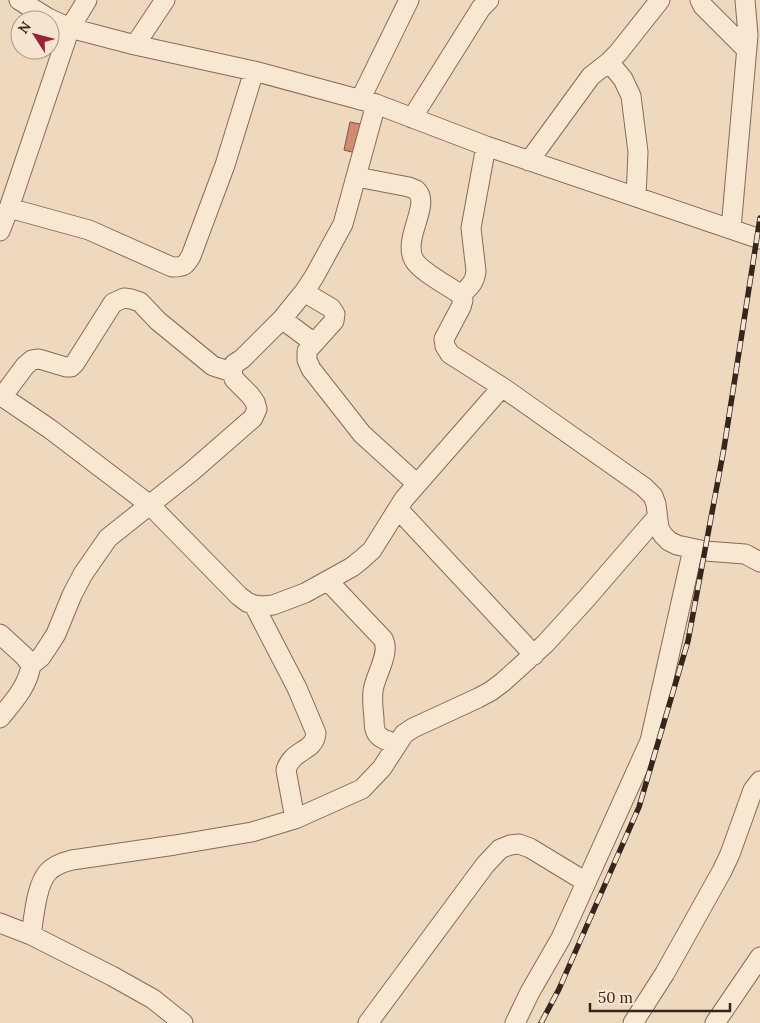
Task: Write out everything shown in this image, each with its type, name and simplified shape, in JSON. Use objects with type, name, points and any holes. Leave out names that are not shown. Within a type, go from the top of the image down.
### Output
[{"type":"street","points":[[19,0],[48,18],[70,28],[135,45],[254,71],[368,102],[486,146],[760,239]]},
{"type":"street","points":[[0,231],[70,28],[87,0]]},
{"type":"street","points":[[135,45],[165,0]]},
{"type":"street","points":[[0,718],[23,687],[30,674],[31,665],[41,656],[56,634],[83,574],[108,538],[191,472],[253,418],[256,409],[255,402],[234,379],[232,372],[234,364],[242,359],[282,319],[304,292],[343,224],[356,177],[368,102],[409,0]]},
{"type":"street","points":[[412,118],[481,8],[488,0]]},
{"type":"street","points":[[529,161],[591,76],[618,53],[660,0]]},
{"type":"street","points":[[700,0],[703,6],[746,50]]},
{"type":"street","points":[[731,229],[748,35],[745,0]]},
{"type":"street","points":[[609,62],[623,79],[631,96],[638,146],[636,197]]},
{"type":"street","points":[[9,208],[89,230],[172,267],[186,265],[226,165],[254,71]]},
{"type":"street","points":[[461,295],[472,285],[475,278],[471,228],[486,146]]},
{"type":"street","points":[[356,177],[409,187],[416,190],[421,197],[422,204],[411,243],[411,252],[421,268],[461,295],[463,300],[444,339],[445,346],[450,354],[502,387],[644,487],[653,496],[659,528],[663,536],[669,541],[677,545],[704,551],[745,554],[760,562]]},
{"type":"street","points":[[304,292],[331,308],[335,314],[334,321],[307,351],[307,360],[312,369],[362,434],[417,484]]},
{"type":"street","points":[[232,372],[213,366],[158,321],[140,302],[124,298],[113,303],[76,363],[71,367],[39,359],[32,360],[1,396],[50,429],[150,505],[239,596],[247,602],[262,606],[273,605],[305,593],[352,567],[372,550],[404,499],[502,387]]},
{"type":"street","points":[[282,319],[314,343]]},
{"type":"street","points":[[398,509],[534,655]]},
{"type":"street","points":[[31,935],[42,882],[49,870],[63,862],[252,832],[295,819],[362,788],[382,768],[404,734],[491,691],[534,655],[586,599],[658,516]]},
{"type":"street","points":[[515,1023],[560,938],[650,741],[693,549]]},
{"type":"street","points":[[328,581],[386,643],[386,651],[372,693],[374,723],[375,731],[380,737],[397,744]]},
{"type":"street","points":[[254,605],[297,688],[316,733],[316,739],[312,745],[293,757],[286,770],[295,819]]},
{"type":"street","points":[[0,634],[31,665]]},
{"type":"street","points":[[633,1023],[665,973],[722,871],[753,790],[760,781]]},
{"type":"street","points":[[368,1023],[485,865],[500,849],[519,844],[530,848],[586,882]]},
{"type":"street","points":[[0,922],[31,935],[153,999],[174,1021]]},
{"type":"street","points":[[715,1023],[760,957]]},
{"type":"building","points":[[350,122],[365,125],[359,154],[344,150]]},
{"type":"railway","points":[[541,1023],[559,989],[639,807],[688,641],[724,448],[760,218]]}]
